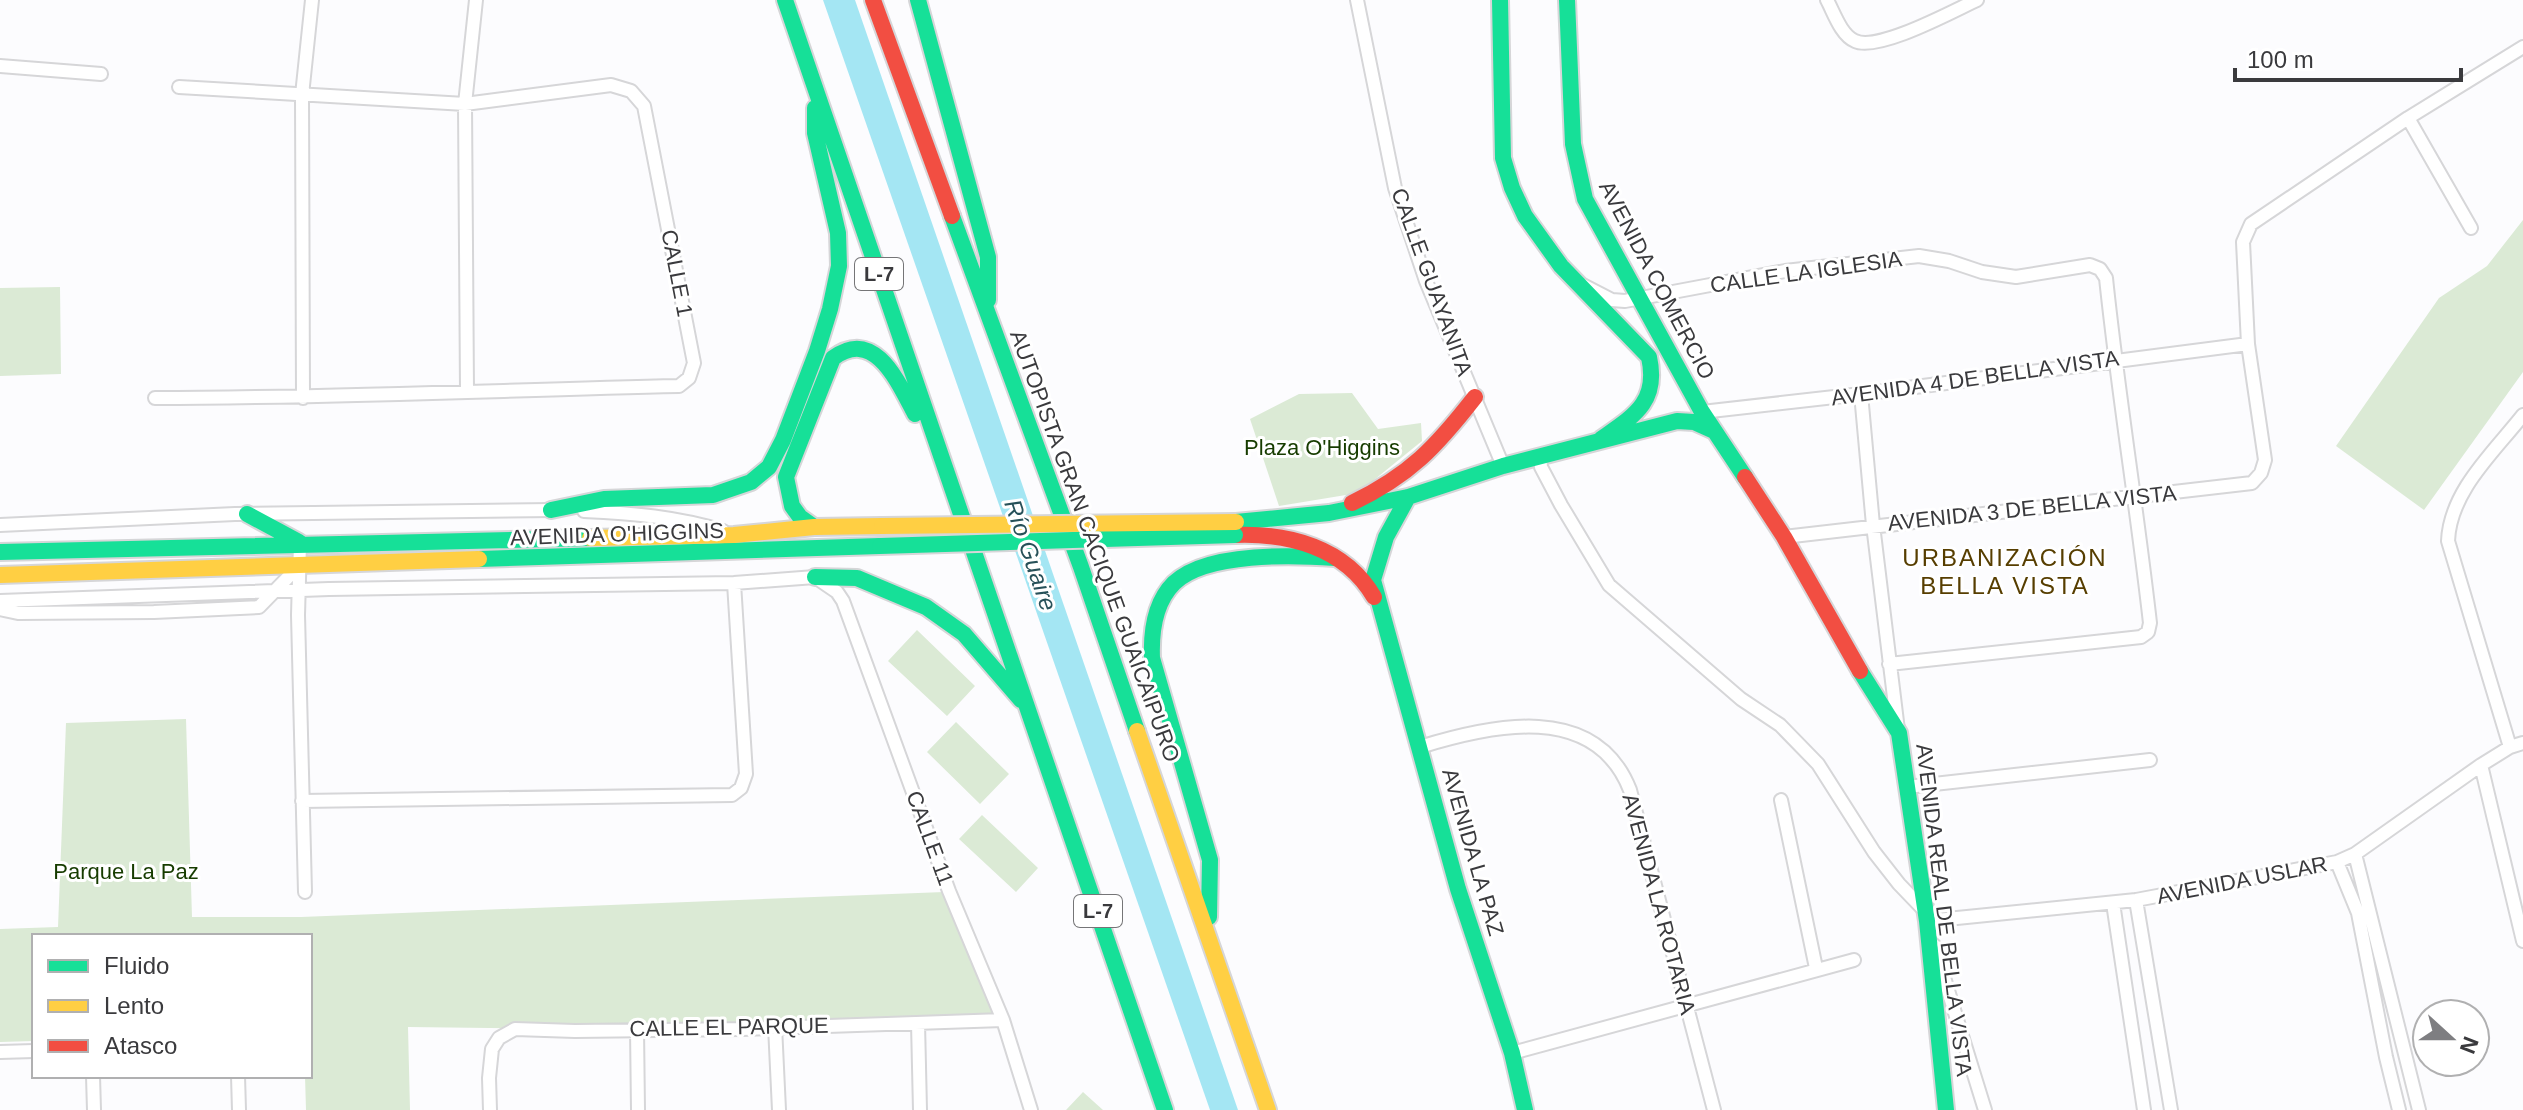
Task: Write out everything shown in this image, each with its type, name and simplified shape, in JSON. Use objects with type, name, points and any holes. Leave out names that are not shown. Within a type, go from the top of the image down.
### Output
[{"type":"main road","name":"L-7","points":[[785,0],[1165,1110]]},
{"type":"main road","name":"AUTOPISTA GRAN CACIQUE GUAICAIPURO","points":[[873,0],[1086,581],[1268,1110]]},
{"type":"main road","points":[[918,0],[988,257],[988,313]]},
{"type":"main road","points":[[1500,0],[1501,132],[1507,178],[1517,203],[1573,280]]},
{"type":"main road","name":"AVENIDA COMERCIO","points":[[1567,0],[1573,144],[1585,199],[1637,298],[1716,431]]},
{"type":"main road","points":[[551,510],[604,499],[713,495],[751,482],[769,467],[783,440],[817,351],[839,266],[838,233],[815,133],[815,86]]},
{"type":"main road","name":"AVENIDA O'HIGGINS","points":[[1573,280],[1649,357],[1654,370],[1653,387],[1647,402],[1601,439]]},
{"type":"main road","points":[[814,527],[792,510],[787,497],[786,477],[833,358],[841,349],[853,347],[868,350],[888,365],[943,463]]},
{"type":"main road","points":[[1329,513],[1363,498],[1420,464],[1475,397]]},
{"type":"main road","name":"AVENIDA O'HIGGINS","points":[[0,575],[880,546],[1236,529],[1408,497],[1503,466],[1686,420],[1716,431]]},
{"type":"main road","name":"AVENIDA REAL DE BELLA VISTA","points":[[1716,431],[1784,537],[1870,689],[1899,733],[1926,916],[1946,1110]]},
{"type":"main road","name":"AVENIDA LA PAZ","points":[[1408,497],[1390,524],[1377,557],[1373,580],[1458,889],[1512,1053],[1525,1110]]},
{"type":"main road","points":[[247,514],[300,543]]},
{"type":"main road","name":"AVENIDA O'HIGGINS","points":[[0,552],[734,535],[814,527],[1236,529]]},
{"type":"main road","name":"AVENIDA LA PAZ","points":[[1236,529],[1292,536],[1315,545],[1368,585],[1378,605]]},
{"type":"main road","points":[[1209,935],[1210,860],[1152,658],[1151,638],[1156,614],[1174,583],[1194,572],[1222,563],[1268,554],[1335,558]]},
{"type":"main road","points":[[815,577],[844,576],[868,581],[936,613],[977,646],[1031,712]]},
{"type":"street","points":[[303,398],[302,95],[312,0]]},
{"type":"street","points":[[467,391],[465,104],[476,0]]},
{"type":"street","name":"CALLE GUAYANITA","points":[[1357,0],[1395,188],[1426,281],[1503,466]]},
{"type":"street","points":[[1827,0],[1847,36],[1867,44],[1903,34],[1977,0]]},
{"type":"street","points":[[2248,344],[2243,242],[2251,224],[2408,118],[2523,47]]},
{"type":"street","points":[[0,66],[101,74]]},
{"type":"street","name":"CALLE 1","points":[[155,398],[303,398],[679,386],[689,378],[694,363],[644,106],[631,91],[611,85],[465,104],[179,87]]},
{"type":"street","points":[[2408,118],[2471,228]]},
{"type":"street","name":"CALLE LA IGLESIA","points":[[1573,280],[1612,300],[1625,301],[1785,271],[1919,256],[2016,277],[2090,265],[2100,269],[2106,278],[2114,359]]},
{"type":"street","name":"AVENIDA 4 DE BELLA VISTA","points":[[1702,412],[2248,344]]},
{"type":"street","name":"AVENIDA 3 DE BELLA VISTA","points":[[1784,537],[2252,483],[2261,473],[2265,460],[2248,344]]},
{"type":"street","points":[[1889,664],[2141,637],[2148,632],[2150,623],[2136,498],[2114,359]]},
{"type":"street","points":[[1861,394],[1873,525],[1899,733]]},
{"type":"street","points":[[2517,745],[2448,541],[2449,519],[2460,495],[2523,415]]},
{"type":"street","points":[[1540,456],[1541,467],[1609,585],[1741,699],[1780,725],[1818,764],[1874,852],[1926,916],[1985,1110]]},
{"type":"street","name":"AVENIDA O'HIGGINS","points":[[0,525],[247,514],[551,510],[634,513],[688,520],[734,535]]},
{"type":"street","points":[[300,543],[305,892]]},
{"type":"street","points":[[0,609],[18,613],[259,607],[300,565]]},
{"type":"street","points":[[0,601],[277,591],[734,583],[815,577]]},
{"type":"street","name":"CALLE 11","points":[[815,577],[837,592],[843,601],[949,891],[1003,1020],[1031,1110]]},
{"type":"street","points":[[302,801],[732,795],[741,788],[746,774],[734,583]]},
{"type":"street","name":"AVENIDA LA ROTARIA","points":[[1420,747],[1490,729],[1526,725],[1578,736],[1614,761],[1630,790],[1714,1110]]},
{"type":"street","name":"AVENIDA USLAR","points":[[1926,916],[2136,900],[2337,862],[2355,854],[2481,765],[2517,745]]},
{"type":"street","points":[[1907,787],[2150,760]]},
{"type":"street","points":[[2481,765],[2523,941]]},
{"type":"street","points":[[1781,800],[1816,968]]},
{"type":"street","points":[[2355,854],[2419,1110]]},
{"type":"street","points":[[2337,862],[2358,913],[2399,1110]]},
{"type":"street","points":[[2136,900],[2171,1110]]},
{"type":"street","points":[[2113,903],[2144,1110]]},
{"type":"street","points":[[1512,1053],[1854,960]]},
{"type":"street","name":"CALLE EL PARQUE","points":[[490,1110],[492,1049],[499,1038],[515,1029],[742,1029],[1003,1020]]},
{"type":"street","points":[[918,1023],[920,1110]]},
{"type":"street","points":[[775,1026],[779,1110]]},
{"type":"street","points":[[637,1029],[638,1110]]},
{"type":"street","points":[[0,1052],[32,1051]]},
{"type":"street","points":[[93,1078],[94,1110]]},
{"type":"street","points":[[238,1078],[239,1110]]},
{"type":"green space","points":[[2523,220],[2523,372],[2424,510],[2336,446],[2439,298],[2487,266]]},
{"type":"green space","points":[[60,287],[61,374],[0,376],[0,288]]},
{"type":"green space","name":"Plaza O'Higgins","points":[[1352,393],[1378,429],[1421,423],[1422,441],[1358,493],[1279,506],[1250,419],[1299,394]]},
{"type":"green space","points":[[917,630],[975,686],[947,716],[888,661]]},
{"type":"green space","name":"Parque La Paz","points":[[186,719],[192,917],[301,917],[944,892],[997,1019],[576,1029],[408,1027],[410,1110],[306,1110],[305,1078],[312,1078],[312,934],[32,934],[32,1041],[0,1042],[0,929],[58,927],[66,723]]},
{"type":"green space","points":[[956,722],[1009,774],[980,804],[927,752]]},
{"type":"green space","points":[[982,815],[1038,868],[1016,892],[959,839]]},
{"type":"green space","points":[[1083,1092],[1103,1110],[1066,1110]]},
{"type":"water","name":"Río Guaire","points":[[823,0],[855,0],[1238,1110],[1210,1110]]},
{"type":"traffic: fast","points":[[785,0],[1165,1110]]},
{"type":"traffic: fast","points":[[918,0],[988,257],[988,300]]},
{"type":"traffic: fast","points":[[1500,0],[1503,158],[1512,188],[1525,216],[1561,266],[1649,357],[1651,372],[1647,397],[1633,415],[1601,439]]},
{"type":"traffic: fast","points":[[1567,0],[1573,144],[1585,199],[1702,412],[1745,477]]},
{"type":"traffic: fast","points":[[551,510],[604,499],[713,495],[751,482],[769,467],[783,440],[817,351],[839,266],[838,233],[815,133],[815,108]]},
{"type":"traffic: fast","points":[[952,216],[1081,567],[1137,731]]},
{"type":"traffic: fast","points":[[814,527],[800,517],[792,506],[786,477],[833,358],[848,350],[861,349],[873,354],[893,374],[915,414]]},
{"type":"traffic: fast","points":[[1236,522],[1329,513],[1408,497],[1503,466],[1677,421],[1694,422],[1714,431]]},
{"type":"traffic: fast","points":[[1408,497],[1386,537],[1373,580],[1458,889],[1512,1053],[1525,1110]]},
{"type":"traffic: fast","points":[[247,514],[299,542]]},
{"type":"traffic: fast","points":[[880,546],[1235,535]]},
{"type":"traffic: fast","points":[[0,552],[590,538]]},
{"type":"traffic: fast","points":[[479,559],[880,546]]},
{"type":"traffic: fast","points":[[1209,917],[1210,860],[1152,658],[1158,608],[1174,583],[1188,573],[1207,566],[1251,558],[1335,558]]},
{"type":"traffic: fast","points":[[815,577],[857,578],[926,607],[964,634],[1021,700]]},
{"type":"traffic: fast","points":[[1860,671],[1899,733],[1927,921],[1946,1110]]},
{"type":"traffic: slow","points":[[882,526],[1236,522]]},
{"type":"traffic: slow","points":[[590,538],[734,535],[814,527],[882,526]]},
{"type":"traffic: slow","points":[[0,575],[479,559]]},
{"type":"traffic: slow","points":[[1137,731],[1268,1110]]},
{"type":"traffic: jam","points":[[873,0],[952,216]]},
{"type":"traffic: jam","points":[[1352,503],[1390,482],[1421,458],[1475,397]]},
{"type":"traffic: jam","points":[[1745,477],[1784,537],[1860,671]]},
{"type":"traffic: jam","points":[[1235,535],[1275,537],[1314,546],[1348,566],[1374,597]]},
{"type":"district","name":"URBANIZACIÓN BELLA VISTA","points":[[2005,571]]}]
